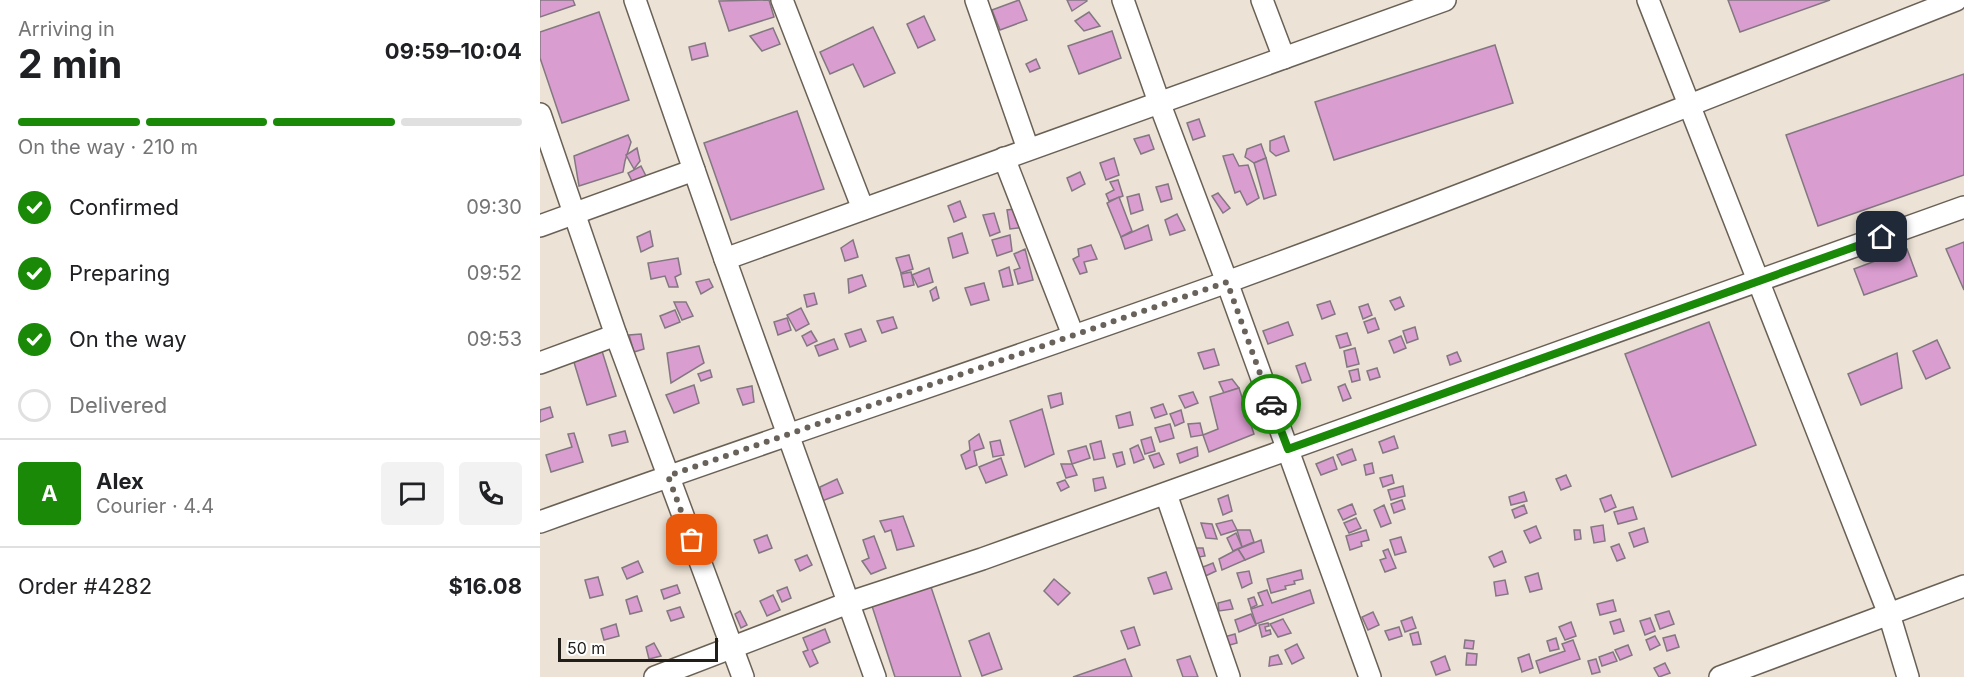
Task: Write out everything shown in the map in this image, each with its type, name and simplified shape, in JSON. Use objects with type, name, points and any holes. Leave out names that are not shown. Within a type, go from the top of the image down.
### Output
[{"type":"street","points":[[635,0],[875,677]]},
{"type":"street","points":[[782,0],[863,209]]},
{"type":"street","points":[[976,0],[1028,149]]},
{"type":"street","points":[[1123,0],[1370,677]]},
{"type":"street","points":[[1262,0],[1284,58]]},
{"type":"street","points":[[725,259],[1445,0]]},
{"type":"street","points":[[1648,0],[1889,614],[1908,677]]},
{"type":"street","points":[[540,522],[1227,282],[1417,211],[1956,0]]},
{"type":"street","points":[[540,114],[616,335],[743,677]]},
{"type":"street","points":[[1004,158],[1073,335]]},
{"type":"street","points":[[540,226],[694,170]]},
{"type":"street","points":[[655,677],[848,603],[982,559],[1166,494],[1964,207]]},
{"type":"street","points":[[540,363],[616,335]]},
{"type":"street","points":[[1166,494],[1229,677]]},
{"type":"street","points":[[1720,677],[1964,586]]},
{"type":"building","points":[[540,0],[573,0],[575,5],[540,17]]},
{"type":"building","points":[[769,0],[774,17],[729,31],[719,1]]},
{"type":"building","points":[[1019,0],[1027,20],[1000,30],[992,10]]},
{"type":"building","points":[[1067,0],[1086,0],[1087,1],[1072,11]]},
{"type":"building","points":[[1728,0],[1830,0],[1740,32]]},
{"type":"building","points":[[599,12],[629,100],[562,123],[540,58],[540,32]]},
{"type":"building","points":[[1089,12],[1100,26],[1084,31],[1075,21]]},
{"type":"building","points":[[924,16],[935,40],[918,48],[907,24]]},
{"type":"building","points":[[873,27],[895,73],[864,87],[853,64],[830,74],[820,52]]},
{"type":"building","points":[[773,28],[780,44],[762,51],[750,36]]},
{"type":"building","points":[[1112,31],[1121,58],[1079,74],[1068,46]]},
{"type":"building","points":[[705,43],[708,56],[692,60],[689,47]]},
{"type":"building","points":[[1495,45],[1513,103],[1334,160],[1315,102]]},
{"type":"building","points":[[1036,59],[1040,68],[1030,72],[1026,64]]},
{"type":"building","points":[[1964,74],[1964,175],[1818,226],[1786,135]]},
{"type":"building","points":[[797,111],[824,189],[731,220],[704,143]]},
{"type":"building","points":[[1199,119],[1205,136],[1193,140],[1187,123]]},
{"type":"building","points":[[628,135],[631,142],[623,172],[579,186],[574,156]]},
{"type":"building","points":[[1149,135],[1154,149],[1141,154],[1134,139]]},
{"type":"building","points":[[1284,136],[1289,151],[1276,156],[1270,151],[1270,141]]},
{"type":"building","points":[[1261,144],[1266,158],[1254,163],[1245,157],[1247,149]]},
{"type":"building","points":[[637,148],[640,161],[634,169],[626,155]]},
{"type":"building","points":[[1233,154],[1239,166],[1248,165],[1259,198],[1247,205],[1240,191],[1235,193],[1223,156]]},
{"type":"building","points":[[1114,158],[1119,175],[1106,180],[1100,163]]},
{"type":"building","points":[[1266,158],[1276,195],[1264,199],[1254,163]]},
{"type":"building","points":[[641,166],[646,176],[634,185],[628,173]]},
{"type":"building","points":[[1080,172],[1085,184],[1072,191],[1067,178]]},
{"type":"building","points":[[1118,180],[1123,196],[1109,201],[1106,194],[1114,190],[1110,182]]},
{"type":"building","points":[[1168,184],[1172,199],[1161,202],[1156,187]]},
{"type":"building","points":[[1218,193],[1230,208],[1223,213],[1212,196]]},
{"type":"building","points":[[1139,194],[1143,210],[1131,214],[1127,197]]},
{"type":"building","points":[[1119,197],[1132,231],[1121,237],[1107,203]]},
{"type":"building","points":[[960,201],[966,217],[954,222],[948,206]]},
{"type":"building","points":[[1022,208],[1025,227],[1010,229],[1007,210]]},
{"type":"building","points":[[994,213],[1000,232],[990,236],[983,215]]},
{"type":"building","points":[[1177,214],[1185,230],[1170,235],[1165,220]]},
{"type":"building","points":[[1148,225],[1152,240],[1125,249],[1121,237]]},
{"type":"building","points":[[650,231],[653,246],[641,252],[637,237]]},
{"type":"building","points":[[962,233],[968,253],[953,258],[948,238]]},
{"type":"building","points":[[1010,235],[1012,251],[997,256],[992,240]]},
{"type":"building","points":[[853,240],[858,257],[845,261],[841,248]]},
{"type":"building","points":[[1964,242],[1964,290],[1946,249]]},
{"type":"building","points":[[1091,245],[1097,259],[1084,262],[1087,272],[1080,274],[1073,259],[1079,256],[1078,249]]},
{"type":"building","points":[[1025,249],[1033,280],[1018,284],[1014,270],[1020,268],[1014,254]]},
{"type":"building","points":[[1907,249],[1917,276],[1864,295],[1854,269]]},
{"type":"building","points":[[909,255],[913,269],[901,273],[896,258]]},
{"type":"building","points":[[678,258],[681,274],[675,277],[678,287],[669,287],[665,276],[651,279],[648,263]]},
{"type":"building","points":[[1009,267],[1013,285],[1003,287],[999,271]]},
{"type":"building","points":[[929,268],[933,282],[918,287],[912,275]]},
{"type":"building","points":[[911,272],[914,285],[904,287],[901,274]]},
{"type":"building","points":[[862,275],[866,286],[849,293],[848,279]]},
{"type":"building","points":[[709,279],[713,287],[701,294],[696,282]]},
{"type":"building","points":[[984,283],[989,300],[971,305],[965,288]]},
{"type":"building","points":[[936,287],[939,298],[933,301],[930,291]]},
{"type":"building","points":[[814,293],[817,304],[807,307],[804,295]]},
{"type":"building","points":[[1400,297],[1404,306],[1395,310],[1390,301]]},
{"type":"building","points":[[1330,301],[1335,314],[1322,319],[1317,305]]},
{"type":"building","points":[[674,302],[686,302],[693,316],[682,320]]},
{"type":"building","points":[[1368,304],[1372,315],[1363,319],[1359,307]]},
{"type":"building","points":[[801,308],[809,324],[796,331],[787,315]]},
{"type":"building","points":[[675,310],[680,322],[665,328],[660,316]]},
{"type":"building","points":[[893,317],[897,328],[882,333],[877,321]]},
{"type":"building","points":[[787,318],[791,330],[778,335],[774,322]]},
{"type":"building","points":[[1375,318],[1379,329],[1368,333],[1364,322]]},
{"type":"building","points":[[1288,322],[1293,335],[1268,344],[1263,331]]},
{"type":"building","points":[[1709,322],[1756,445],[1672,477],[1625,354]]},
{"type":"building","points":[[1415,327],[1418,339],[1407,343],[1403,331]]},
{"type":"building","points":[[861,329],[866,341],[850,347],[845,334]]},
{"type":"building","points":[[811,331],[817,341],[807,346],[802,336]]},
{"type":"building","points":[[1347,333],[1351,345],[1340,348],[1336,336]]},
{"type":"building","points":[[641,334],[644,349],[634,352],[629,335]]},
{"type":"building","points":[[1401,336],[1406,348],[1394,353],[1389,341]]},
{"type":"building","points":[[834,339],[838,349],[819,356],[815,346]]},
{"type":"building","points":[[1937,340],[1950,368],[1926,379],[1913,351]]},
{"type":"building","points":[[699,346],[704,363],[671,383],[667,353]]},
{"type":"building","points":[[1355,348],[1359,364],[1347,367],[1344,351]]},
{"type":"building","points":[[1214,349],[1219,365],[1204,369],[1198,353]]},
{"type":"building","points":[[602,351],[616,396],[587,405],[573,359]]},
{"type":"building","points":[[1457,352],[1461,361],[1450,365],[1447,356]]},
{"type":"building","points":[[1897,353],[1902,388],[1861,405],[1848,374]]},
{"type":"building","points":[[1305,363],[1311,380],[1302,383],[1296,366]]},
{"type":"building","points":[[1377,368],[1380,377],[1370,380],[1367,371]]},
{"type":"building","points":[[1358,369],[1360,380],[1352,382],[1349,371]]},
{"type":"building","points":[[710,370],[712,377],[701,381],[698,374]]},
{"type":"building","points":[[1232,379],[1239,388],[1224,393],[1219,382]]},
{"type":"building","points":[[1345,384],[1351,398],[1343,401],[1338,387]]},
{"type":"building","points":[[694,385],[699,403],[674,413],[666,395]]},
{"type":"building","points":[[752,386],[754,402],[743,405],[737,389]]},
{"type":"building","points":[[1239,388],[1254,434],[1209,452],[1203,435],[1218,429],[1210,397]]},
{"type":"building","points":[[1193,392],[1198,403],[1185,408],[1179,396]]},
{"type":"building","points":[[1061,393],[1063,404],[1051,408],[1048,396]]},
{"type":"building","points":[[1163,404],[1167,414],[1155,418],[1151,408]]},
{"type":"building","points":[[550,407],[553,417],[540,422],[540,410]]},
{"type":"building","points":[[1042,409],[1054,454],[1025,467],[1010,421]]},
{"type":"building","points":[[1181,410],[1184,422],[1175,426],[1170,414]]},
{"type":"building","points":[[1130,412],[1133,425],[1119,428],[1116,416]]},
{"type":"building","points":[[1200,423],[1203,435],[1191,437],[1188,424]]},
{"type":"building","points":[[1170,424],[1174,438],[1160,442],[1155,428]]},
{"type":"building","points":[[625,431],[628,442],[612,446],[609,435]]},
{"type":"building","points":[[574,433],[583,462],[551,472],[546,455],[572,447],[568,434]]},
{"type":"building","points":[[979,434],[984,448],[974,451],[977,465],[966,469],[961,455],[970,450],[969,441]]},
{"type":"building","points":[[1394,436],[1398,448],[1383,453],[1379,442]]},
{"type":"building","points":[[1151,437],[1155,451],[1145,454],[1141,440]]},
{"type":"building","points":[[1000,440],[1004,455],[993,457],[990,442]]},
{"type":"building","points":[[1101,441],[1105,458],[1094,460],[1090,444]]},
{"type":"building","points":[[1138,445],[1144,459],[1134,463],[1130,449]]},
{"type":"building","points":[[1086,446],[1090,458],[1072,464],[1068,451]]},
{"type":"building","points":[[1197,447],[1198,456],[1180,463],[1177,454]]},
{"type":"building","points":[[1352,449],[1356,460],[1342,465],[1337,455]]},
{"type":"building","points":[[1122,452],[1125,464],[1117,467],[1113,454]]},
{"type":"building","points":[[1159,453],[1164,464],[1154,468],[1149,456]]},
{"type":"building","points":[[1333,457],[1337,469],[1321,475],[1316,464]]},
{"type":"building","points":[[1001,458],[1007,475],[986,483],[979,467]]},
{"type":"building","points":[[1372,463],[1374,473],[1366,475],[1364,465]]},
{"type":"building","points":[[1061,464],[1072,464],[1077,475],[1066,478]]},
{"type":"building","points":[[1392,475],[1394,483],[1383,487],[1380,478]]},
{"type":"building","points":[[1566,475],[1571,486],[1561,490],[1556,479]]},
{"type":"building","points":[[1103,477],[1106,488],[1095,491],[1093,479]]},
{"type":"building","points":[[837,479],[843,493],[822,501],[820,487]]},
{"type":"building","points":[[1065,480],[1069,487],[1061,491],[1057,483]]},
{"type":"building","points":[[1403,486],[1405,496],[1391,500],[1388,490]]},
{"type":"building","points":[[1524,492],[1527,501],[1511,505],[1509,497]]},
{"type":"building","points":[[1228,495],[1232,511],[1223,515],[1218,499]]},
{"type":"building","points":[[1611,495],[1616,507],[1605,512],[1600,499]]},
{"type":"building","points":[[1402,500],[1405,509],[1394,513],[1391,504]]},
{"type":"building","points":[[1352,504],[1356,514],[1343,520],[1338,510]]},
{"type":"building","points":[[1384,505],[1391,523],[1381,527],[1374,510]]},
{"type":"building","points":[[1524,505],[1527,513],[1515,518],[1512,510]]},
{"type":"building","points":[[1633,507],[1637,519],[1618,524],[1614,512]]},
{"type":"building","points":[[903,516],[914,546],[897,550],[891,530],[885,532],[880,521]]},
{"type":"building","points":[[1356,518],[1361,528],[1349,533],[1344,523]]},
{"type":"building","points":[[1232,520],[1237,530],[1221,535],[1216,524]]},
{"type":"building","points":[[1201,523],[1212,524],[1217,539],[1206,538]]},
{"type":"building","points":[[1603,525],[1605,541],[1594,543],[1591,527]]},
{"type":"building","points":[[1536,526],[1541,538],[1530,543],[1524,531]]},
{"type":"building","points":[[1644,528],[1648,542],[1634,547],[1629,533]]},
{"type":"building","points":[[1237,530],[1250,530],[1254,542],[1242,547]]},
{"type":"building","points":[[1366,530],[1369,540],[1361,542],[1362,546],[1350,550],[1346,536]]},
{"type":"building","points":[[1574,530],[1580,530],[1581,539],[1575,540]]},
{"type":"building","points":[[1236,533],[1242,547],[1233,551],[1227,538]]},
{"type":"building","points":[[767,535],[772,548],[759,553],[754,540]]},
{"type":"building","points":[[874,536],[886,568],[871,574],[862,561],[869,558],[863,540]]},
{"type":"building","points":[[1401,537],[1406,552],[1395,555],[1390,540]]},
{"type":"building","points":[[1261,540],[1264,552],[1245,560],[1238,549]]},
{"type":"building","points":[[1619,544],[1625,558],[1617,561],[1611,547]]},
{"type":"building","points":[[1189,548],[1203,548],[1205,556],[1193,558]]},
{"type":"building","points":[[1238,549],[1245,560],[1222,570],[1219,559]]},
{"type":"building","points":[[1388,549],[1396,568],[1385,572],[1380,560],[1386,558],[1383,551]]},
{"type":"building","points":[[1502,551],[1506,562],[1494,567],[1489,557]]},
{"type":"building","points":[[807,555],[812,565],[800,571],[795,560]]},
{"type":"building","points":[[638,561],[643,572],[627,579],[622,568]]},
{"type":"building","points":[[1213,563],[1216,571],[1199,579],[1198,569]]},
{"type":"building","points":[[1301,570],[1303,579],[1285,586],[1286,589],[1271,593],[1267,579]]},
{"type":"building","points":[[1249,571],[1252,583],[1242,588],[1237,573]]},
{"type":"building","points":[[1166,572],[1172,589],[1154,594],[1148,578]]},
{"type":"building","points":[[1538,573],[1542,589],[1530,592],[1525,577]]},
{"type":"building","points":[[598,577],[603,595],[590,598],[585,580]]},
{"type":"building","points":[[1054,579],[1070,593],[1058,605],[1044,591]]},
{"type":"building","points":[[1505,580],[1508,594],[1496,596],[1494,582]]},
{"type":"building","points":[[930,584],[961,677],[895,677],[871,603]]},
{"type":"building","points":[[677,585],[680,593],[664,599],[661,590]]},
{"type":"building","points":[[787,587],[791,598],[782,602],[777,591]]},
{"type":"building","points":[[1267,590],[1272,603],[1310,590],[1314,603],[1256,624],[1251,609],[1263,605],[1258,593]]},
{"type":"building","points":[[773,595],[780,610],[767,616],[760,601]]},
{"type":"building","points":[[637,596],[642,611],[630,614],[626,600]]},
{"type":"building","points":[[1254,597],[1257,605],[1251,608],[1248,599]]},
{"type":"building","points":[[1230,600],[1233,609],[1219,611],[1218,603]]},
{"type":"building","points":[[1613,600],[1616,611],[1600,615],[1597,604]]},
{"type":"building","points":[[680,607],[684,617],[671,621],[667,611]]},
{"type":"building","points":[[740,611],[747,625],[741,628],[735,614]]},
{"type":"building","points":[[1669,611],[1674,624],[1660,629],[1655,615]]},
{"type":"building","points":[[1373,612],[1379,625],[1368,630],[1362,617]]},
{"type":"building","points":[[1251,614],[1256,625],[1239,632],[1235,620]]},
{"type":"building","points":[[1412,617],[1416,628],[1405,632],[1401,621]]},
{"type":"building","points":[[1650,618],[1655,631],[1645,635],[1640,621]]},
{"type":"building","points":[[1283,619],[1291,633],[1278,637],[1270,624]]},
{"type":"building","points":[[1620,619],[1624,631],[1614,634],[1610,622]]},
{"type":"building","points":[[1571,622],[1576,636],[1565,640],[1559,627]]},
{"type":"building","points":[[1268,623],[1269,626],[1265,627],[1266,631],[1270,630],[1271,634],[1262,637],[1259,625]]},
{"type":"building","points":[[616,624],[619,636],[604,640],[601,629]]},
{"type":"building","points":[[1134,627],[1140,645],[1128,649],[1121,631]]},
{"type":"building","points":[[1399,627],[1402,636],[1389,640],[1385,631]]},
{"type":"building","points":[[825,629],[830,642],[812,650],[818,663],[810,667],[803,652],[808,650],[803,638]]},
{"type":"building","points":[[1418,632],[1421,644],[1413,645],[1410,634]]},
{"type":"building","points":[[989,633],[1002,669],[982,676],[969,641]]},
{"type":"building","points":[[1235,634],[1237,643],[1226,646],[1224,637]]},
{"type":"building","points":[[1675,635],[1679,647],[1667,651],[1663,638]]},
{"type":"building","points":[[1655,636],[1660,645],[1650,650],[1646,640]]},
{"type":"building","points":[[1556,638],[1559,649],[1550,651],[1547,641]]},
{"type":"building","points":[[1465,640],[1474,641],[1473,649],[1464,648]]},
{"type":"building","points":[[1573,640],[1580,659],[1540,673],[1536,661],[1565,651],[1562,644]]},
{"type":"building","points":[[654,643],[661,656],[649,659],[646,647]]},
{"type":"building","points":[[1297,644],[1304,658],[1292,664],[1285,650]]},
{"type":"building","points":[[1628,645],[1632,655],[1620,660],[1615,650]]},
{"type":"building","points":[[1613,652],[1617,661],[1602,666],[1599,657]]},
{"type":"building","points":[[1467,653],[1477,654],[1476,665],[1466,665]]},
{"type":"building","points":[[1529,654],[1533,668],[1522,672],[1518,658]]},
{"type":"building","points":[[1278,655],[1282,664],[1269,666],[1270,657]]},
{"type":"building","points":[[1190,656],[1198,677],[1183,677],[1177,660]]},
{"type":"building","points":[[1445,656],[1450,670],[1436,675],[1431,662]]},
{"type":"building","points":[[1125,659],[1132,677],[1073,677]]},
{"type":"building","points":[[1596,659],[1600,672],[1592,674],[1588,661]]},
{"type":"building","points":[[1665,663],[1670,673],[1659,677],[1654,668]]},
{"type":"way so far","points":[[692,540],[668,476],[1227,282],[1271,404]]},
{"type":"route","points":[[1271,404],[1288,449],[1882,237]]}]
